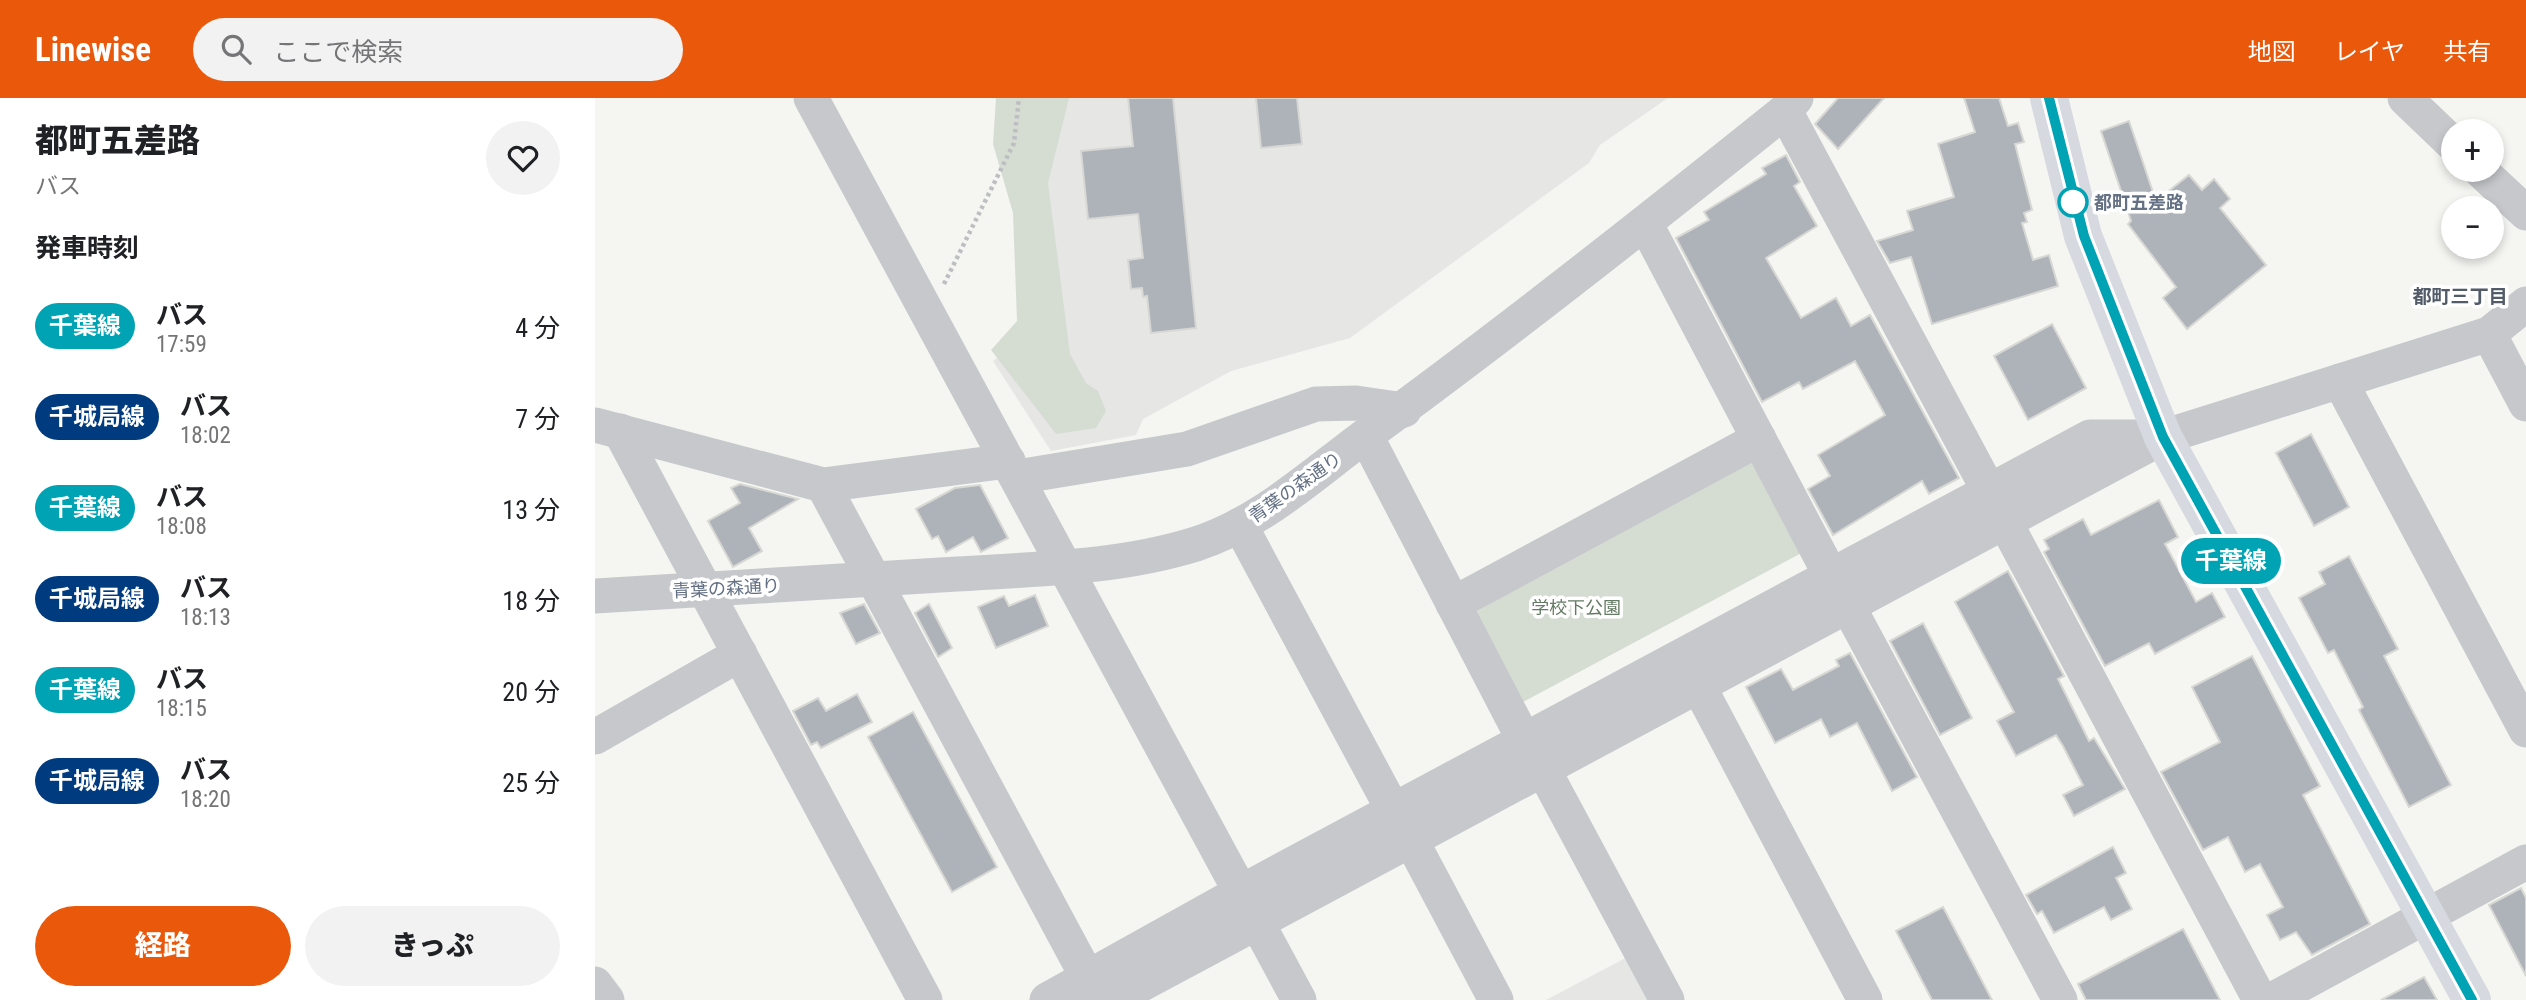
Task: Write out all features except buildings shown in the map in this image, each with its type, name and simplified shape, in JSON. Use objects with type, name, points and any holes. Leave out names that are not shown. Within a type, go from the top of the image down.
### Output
[{"type":"highway","points":[[2049,98],[2084,236],[2163,437],[2472,1000]]},
{"type":"street","points":[[811,98],[1299,1000]]},
{"type":"street","points":[[2405,98],[2441,132]]},
{"type":"street","points":[[1791,105],[1989,491]]},
{"type":"street","name":"青葉の森通り","points":[[595,596],[1066,567],[1148,557],[1199,543],[1240,525],[1291,494],[1404,410],[1791,105]]},
{"type":"street","points":[[2493,182],[2526,213]]},
{"type":"street","points":[[1644,223],[1831,576]]},
{"type":"street","points":[[1249,906],[1411,840],[2163,437],[2489,334],[2526,304]]},
{"type":"street","points":[[2489,334],[2526,404]]},
{"type":"street","points":[[2340,381],[2526,730]]},
{"type":"street","points":[[608,428],[823,485],[1012,469],[1187,449],[1316,404],[1356,403],[1404,410]]},
{"type":"street","points":[[608,428],[705,589],[925,1000]]},
{"type":"street","points":[[1366,436],[1524,740]]},
{"type":"street","points":[[1047,1000],[1100,993],[1249,906],[1393,810],[2090,437],[2163,437]]},
{"type":"street","points":[[1453,604],[1759,439]]},
{"type":"street","points":[[823,485],[1100,993]]},
{"type":"street","points":[[2005,522],[2260,1000]]},
{"type":"street","points":[[1240,525],[1393,810]]},
{"type":"street","points":[[1848,606],[2060,1000]]},
{"type":"street","points":[[595,737],[740,654]]},
{"type":"street","points":[[1683,655],[1865,1000]]},
{"type":"street","points":[[1543,769],[1667,1000]]},
{"type":"street","points":[[1411,840],[1496,1000]]},
{"type":"street","points":[[2272,1000],[2526,862]]},
{"type":"street","points":[[595,984],[607,1000]]},
{"type":"path","points":[[924,309],[940,292],[1014,143],[1019,98]]},
{"type":"shaded area","points":[[1062,98],[1668,98],[1600,145],[1589,163],[1350,338],[1231,371],[1143,419],[1136,435],[1051,451],[993,361],[1050,316],[1047,137]]},
{"type":"shaded area","points":[[1635,953],[1660,1000],[1546,1000]]},
{"type":"green space","points":[[996,98],[1069,98],[1048,183],[1070,354],[1086,383],[1098,391],[1106,411],[1096,428],[1056,434],[991,350],[1017,321],[1013,213],[993,144]]},
{"type":"green space","name":"学校下公園","points":[[1742,453],[1764,458],[1809,549],[1523,702],[1476,612]]},
{"type":"bus line","name":"千葉線","points":[[2049,98],[2053,124],[2084,236],[2132,365],[2163,437],[2472,1000]]},
{"type":"place","name":"都町五差路","points":[[2073,202]]},
{"type":"district","name":"都町三丁目","points":[[2460,296]]}]
